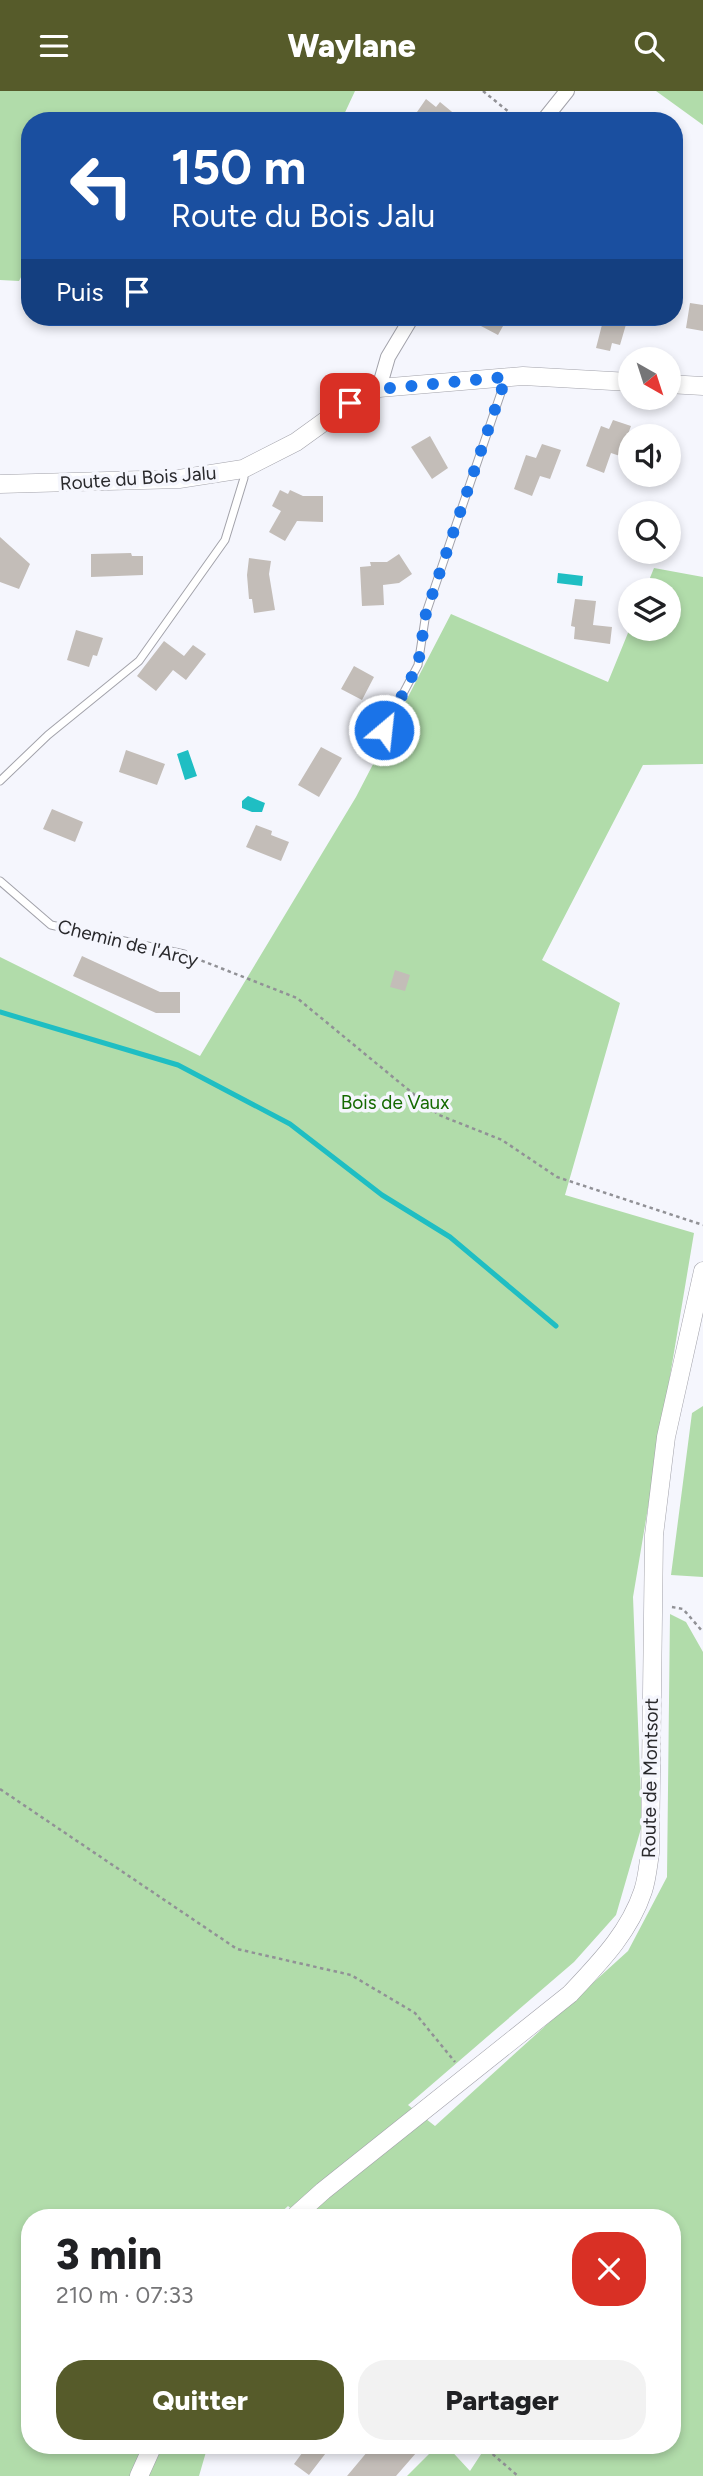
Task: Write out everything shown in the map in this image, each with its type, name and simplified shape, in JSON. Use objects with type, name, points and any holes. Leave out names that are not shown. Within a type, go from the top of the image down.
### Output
[{"type":"street","points":[[550,112],[567,91]]},
{"type":"street","points":[[379,389],[388,357],[407,326]]},
{"type":"street","name":"Route du Bois Jalu","points":[[0,484],[179,479],[243,469],[296,442],[350,403],[379,389],[523,376],[618,381]]},
{"type":"street","points":[[681,385],[703,386]]},
{"type":"street","name":"Route de Montsort","points":[[303,2209],[569,1994],[604,1959],[629,1922],[644,1890],[650,1853],[654,1535],[666,1437],[703,1271]]},
{"type":"street","points":[[139,2476],[149,2454]]},
{"type":"lane","points":[[384,730],[418,665],[426,613],[506,377]]},
{"type":"lane","points":[[0,781],[48,735],[139,661],[225,540],[244,478],[243,469]]},
{"type":"lane","name":"Chemin de l'Arcy","points":[[0,881],[51,925],[184,954]]},
{"type":"path","points":[[483,91],[509,112]]},
{"type":"path","name":"Chemin de l'Arcy","points":[[184,954],[297,998],[439,1115],[502,1140],[557,1177],[703,1225]]},
{"type":"path","points":[[654,1604],[684,1609],[703,1632]]},
{"type":"path","points":[[0,1789],[237,1949],[351,1975],[415,2013],[466,2076]]},
{"type":"path","points":[[492,2454],[518,2476]]},
{"type":"green space","points":[[0,91],[355,91],[345,112],[21,112],[21,277],[19,281],[0,280]]},
{"type":"green space","points":[[656,91],[703,91],[703,125]]},
{"type":"green space","name":"Bois de Vaux","points":[[654,568],[703,577],[703,764],[643,765],[542,960],[620,1003],[565,1195],[694,1233],[633,1597],[642,1825],[616,1915],[574,1962],[408,2105],[435,2126],[628,1951],[667,1877],[670,1614],[686,1622],[703,1652],[703,2476],[407,2476],[429,2454],[454,2454],[470,2471],[481,2454],[681,2454],[681,2209],[292,2209],[288,2206],[285,2209],[21,2209],[21,2454],[205,2454],[199,2476],[0,2476],[0,957],[200,1056],[356,797],[451,614],[608,682],[625,641],[681,641],[681,578],[650,578]]},
{"type":"green space","points":[[703,1406],[703,1577],[671,1575],[692,1413]]},
{"type":"water","points":[[558,573],[583,576],[582,586],[557,583]]},
{"type":"water","points":[[188,750],[197,776],[185,780],[177,754]]},
{"type":"water","points":[[248,796],[265,803],[262,812],[242,808],[242,801]]},
{"type":"building","points":[[426,99],[436,107],[440,102],[452,112],[417,112]]},
{"type":"building","points":[[690,303],[703,305],[703,331],[686,328]]},
{"type":"building","points":[[481,326],[503,326],[498,335]]},
{"type":"building","points":[[602,326],[626,326],[620,345],[612,343],[610,351],[596,348]]},
{"type":"building","points":[[613,420],[625,424],[618,424],[618,455],[611,453],[604,473],[586,466],[601,426],[609,429]]},
{"type":"building","points":[[430,436],[448,468],[432,479],[411,447]]},
{"type":"building","points":[[542,444],[561,450],[550,479],[540,476],[532,496],[514,489],[526,455],[536,458]]},
{"type":"building","points":[[280,490],[288,494],[290,490],[303,496],[323,496],[323,522],[297,521],[285,541],[269,532],[281,511],[272,506]]},
{"type":"building","points":[[0,537],[30,564],[19,589],[0,582]]},
{"type":"building","points":[[131,553],[132,556],[143,556],[143,575],[91,577],[91,554]]},
{"type":"building","points":[[399,554],[412,574],[399,583],[383,585],[384,605],[362,606],[360,567],[371,566],[370,562],[387,562]]},
{"type":"building","points":[[249,558],[271,561],[269,574],[275,610],[254,613],[252,599],[249,599]]},
{"type":"building","points":[[575,599],[596,601],[593,625],[612,627],[610,644],[574,639],[575,627],[571,626]]},
{"type":"building","points":[[76,630],[103,638],[97,656],[93,655],[89,667],[67,660]]},
{"type":"building","points":[[164,641],[184,656],[193,645],[206,654],[186,680],[173,670],[156,691],[137,676]]},
{"type":"building","points":[[354,666],[374,677],[362,700],[341,689]]},
{"type":"building","points":[[321,747],[342,758],[319,797],[298,785]]},
{"type":"building","points":[[126,750],[165,764],[157,785],[119,772]]},
{"type":"building","points":[[52,809],[83,822],[75,842],[43,829]]},
{"type":"building","points":[[256,825],[289,842],[281,861],[246,847]]},
{"type":"building","points":[[82,956],[160,992],[180,992],[180,1013],[156,1013],[73,976]]},
{"type":"building","points":[[395,970],[410,975],[405,991],[390,987]]},
{"type":"building","points":[[301,2454],[325,2454],[309,2475],[294,2464]]},
{"type":"building","points":[[365,2454],[415,2454],[396,2476],[347,2476]]},
{"type":"waterway","points":[[0,1012],[178,1065],[290,1124],[382,1195],[450,1237],[556,1326]]},
{"type":"route","points":[[350,403],[379,389],[506,377],[426,613],[418,665],[384,730]]}]
